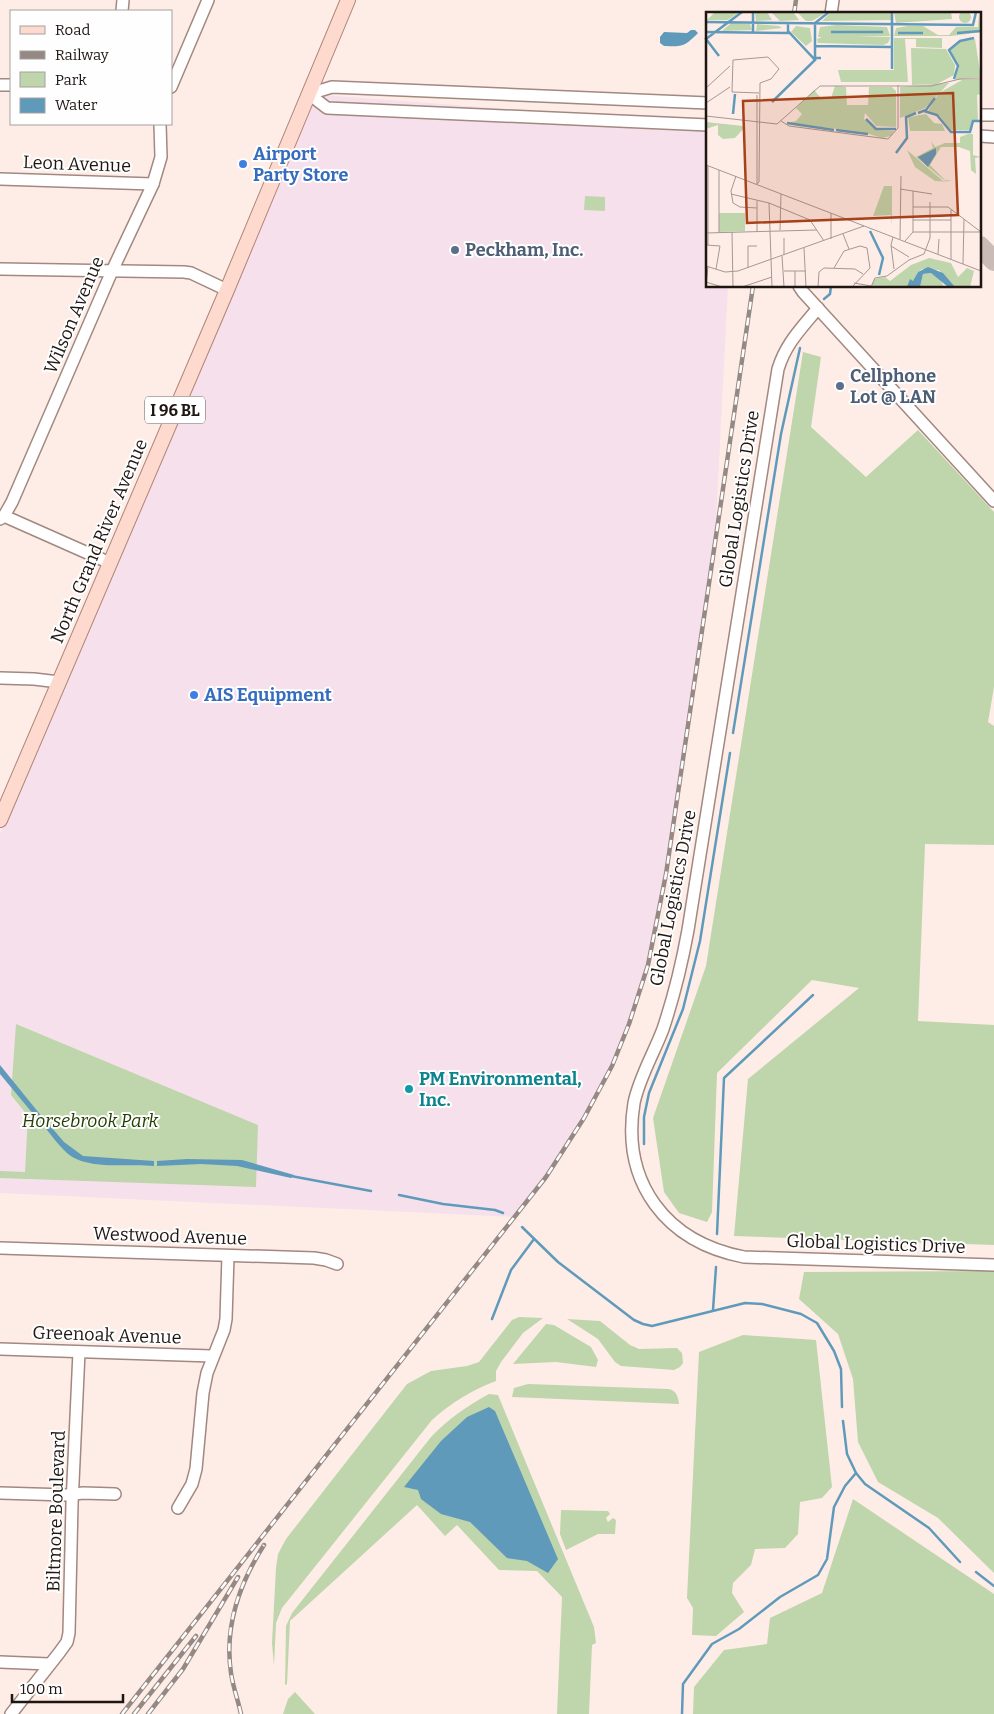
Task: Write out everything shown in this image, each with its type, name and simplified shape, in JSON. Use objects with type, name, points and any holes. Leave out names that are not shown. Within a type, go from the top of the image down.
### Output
[{"type":"main road","name":"North Grand River Avenue","points":[[0,820],[227,290],[348,0]]},
{"type":"street","points":[[172,85],[208,0]]},
{"type":"street","points":[[309,94],[332,87],[706,103]]},
{"type":"street","points":[[454,114],[455,92]]},
{"type":"street","points":[[309,94],[327,108],[706,125]]},
{"type":"street","points":[[566,119],[568,97]]},
{"type":"street","points":[[671,124],[688,118],[706,119]]},
{"type":"street","name":"Wilson Avenue","points":[[2,518],[12,502],[112,271],[153,184],[161,157],[160,125]]},
{"type":"street","name":"Leon Avenue","points":[[0,179],[153,184]]},
{"type":"street","points":[[0,269],[191,273],[227,290]]},
{"type":"street","points":[[801,288],[994,501]]},
{"type":"street","name":"Global Logistics Drive","points":[[818,308],[792,338],[784,352],[778,369],[688,930],[675,989],[663,1027],[634,1101],[632,1149],[638,1173],[646,1191],[657,1208],[675,1227],[690,1238],[707,1247],[727,1254],[744,1257],[994,1265]]},
{"type":"street","points":[[2,518],[110,562]]},
{"type":"street","points":[[0,678],[59,682]]},
{"type":"street","name":"Westwood Avenue","points":[[0,1248],[314,1258],[337,1264]]},
{"type":"street","points":[[178,1508],[192,1484],[196,1469],[203,1393],[212,1356],[220,1341],[226,1318],[228,1256]]},
{"type":"street","name":"Greenoak Avenue","points":[[0,1350],[212,1356]]},
{"type":"street","name":"Biltmore Boulevard","points":[[11,1714],[67,1642],[69,1633],[79,1352]]},
{"type":"street","points":[[0,1493],[114,1494]]},
{"type":"street","points":[[0,1662],[50,1664]]},
{"type":"shaded area","points":[[309,94],[706,124],[706,288],[728,288],[715,541],[666,874],[648,965],[629,1024],[612,1066],[565,1148],[516,1217],[0,1193],[0,834]]},
{"type":"green space","points":[[585,196],[605,197],[605,211],[584,210]]},
{"type":"green space","points":[[803,352],[821,357],[811,427],[866,477],[918,430],[994,512],[994,687],[988,722],[994,726],[994,845],[925,844],[918,1021],[994,1025],[994,1245],[734,1236],[748,1079],[859,988],[812,980],[717,1073],[712,1212],[707,1222],[679,1213],[664,1192],[653,1118],[706,966]]},
{"type":"green space","name":"Horsebrook Park","points":[[16,1024],[258,1125],[256,1187],[0,1178],[0,1171],[25,1172],[28,1116],[11,1095]]},
{"type":"green space","points":[[994,1271],[994,1573],[938,1518],[878,1482],[858,1442],[853,1379],[838,1334],[799,1299],[804,1272]]},
{"type":"green space","points":[[519,1317],[543,1318],[523,1333],[501,1362],[496,1371],[496,1381],[462,1398],[432,1420],[282,1608],[276,1623],[274,1666],[272,1643],[276,1568],[278,1554],[286,1539],[407,1384],[431,1371],[467,1366],[479,1362],[512,1320]]},
{"type":"green space","points":[[567,1319],[600,1321],[630,1345],[639,1349],[677,1348],[682,1353],[683,1363],[674,1370],[621,1366],[615,1362],[598,1339]]},
{"type":"green space","points":[[546,1324],[554,1325],[591,1347],[598,1360],[596,1367],[556,1362],[513,1364]]},
{"type":"green space","points":[[743,1335],[816,1340],[832,1487],[822,1498],[800,1502],[798,1534],[785,1548],[755,1549],[751,1565],[733,1583],[732,1593],[744,1612],[716,1636],[692,1635],[693,1608],[687,1598],[699,1352]]},
{"type":"green space","points":[[528,1384],[668,1389],[676,1394],[679,1404],[512,1397],[514,1388]]},
{"type":"green space","points":[[489,1394],[498,1395],[594,1627],[596,1643],[592,1645],[589,1714],[557,1714],[562,1597],[537,1571],[499,1570],[457,1525],[445,1536],[417,1505],[290,1621],[287,1684],[285,1685],[286,1626],[292,1613],[431,1437],[458,1413]]},
{"type":"green space","points":[[853,1499],[994,1594],[994,1714],[693,1714],[694,1687],[724,1650],[767,1644],[770,1618],[822,1593]]},
{"type":"green space","points":[[561,1510],[608,1511],[610,1514],[606,1518],[608,1522],[613,1518],[616,1520],[615,1534],[598,1534],[566,1550],[560,1534]]},
{"type":"green space","points":[[295,1692],[315,1714],[283,1714],[288,1699]]},
{"type":"water","points":[[695,30],[698,33],[683,45],[664,46],[660,43],[660,37],[664,32],[687,33]]},
{"type":"water","points":[[0,1065],[43,1118],[39,1121],[0,1074]]},
{"type":"water","points":[[46,1121],[64,1142],[83,1156],[154,1161],[154,1166],[97,1164],[75,1159],[64,1150],[42,1124]]},
{"type":"water","points":[[187,1159],[242,1160],[294,1175],[291,1178],[237,1166],[201,1164],[157,1166],[157,1161]]},
{"type":"water","points":[[489,1407],[495,1411],[558,1559],[548,1573],[527,1561],[507,1558],[470,1522],[441,1514],[421,1499],[418,1490],[404,1487],[441,1441],[467,1417]]},
{"type":"waterway","points":[[824,299],[830,294],[831,288]]},
{"type":"waterway","points":[[733,733],[781,434],[800,348]]},
{"type":"waterway","points":[[644,1144],[644,1117],[649,1093],[683,1009],[700,941],[730,753]]},
{"type":"waterway","points":[[717,1234],[724,1078],[813,995]]},
{"type":"waterway","points":[[291,1176],[371,1191]]},
{"type":"waterway","points":[[399,1195],[443,1204],[495,1210],[503,1213]]},
{"type":"waterway","points":[[522,1227],[558,1262],[634,1320],[643,1324],[652,1326],[745,1303],[762,1304],[801,1314],[817,1323],[834,1351],[841,1369],[842,1407]]},
{"type":"waterway","points":[[492,1319],[511,1270],[534,1239]]},
{"type":"waterway","points":[[713,1310],[716,1267]]},
{"type":"waterway","points":[[843,1421],[847,1454],[856,1473],[865,1484],[929,1528],[960,1562]]},
{"type":"waterway","points":[[682,1714],[683,1684],[712,1644],[739,1629],[780,1597],[818,1575],[827,1559],[834,1507],[845,1486],[856,1473]]},
{"type":"waterway","points":[[976,1572],[994,1586]]},
{"type":"taxiway","points":[[982,248],[994,261]]},
{"type":"railway","points":[[794,12],[796,0]]},
{"type":"railway","points":[[122,1714],[546,1177],[584,1118],[612,1066],[629,1024],[648,965],[666,874],[753,288]]},
{"type":"railway","points":[[241,1714],[233,1683],[229,1656],[232,1622],[235,1606],[247,1575],[264,1545]]},
{"type":"railway","points":[[148,1714],[183,1669],[238,1577]]},
{"type":"railway","points":[[134,1714],[196,1636]]},
{"type":"place","name":"Airport Party Store","points":[[243,164]]},
{"type":"place","name":"Peckham, Inc.","points":[[455,250]]},
{"type":"place","name":"Cellphone Lot @ LAN","points":[[840,386]]},
{"type":"place","name":"AIS Equipment","points":[[194,695]]},
{"type":"place","name":"PM Environmental, Inc.","points":[[409,1089]]}]
